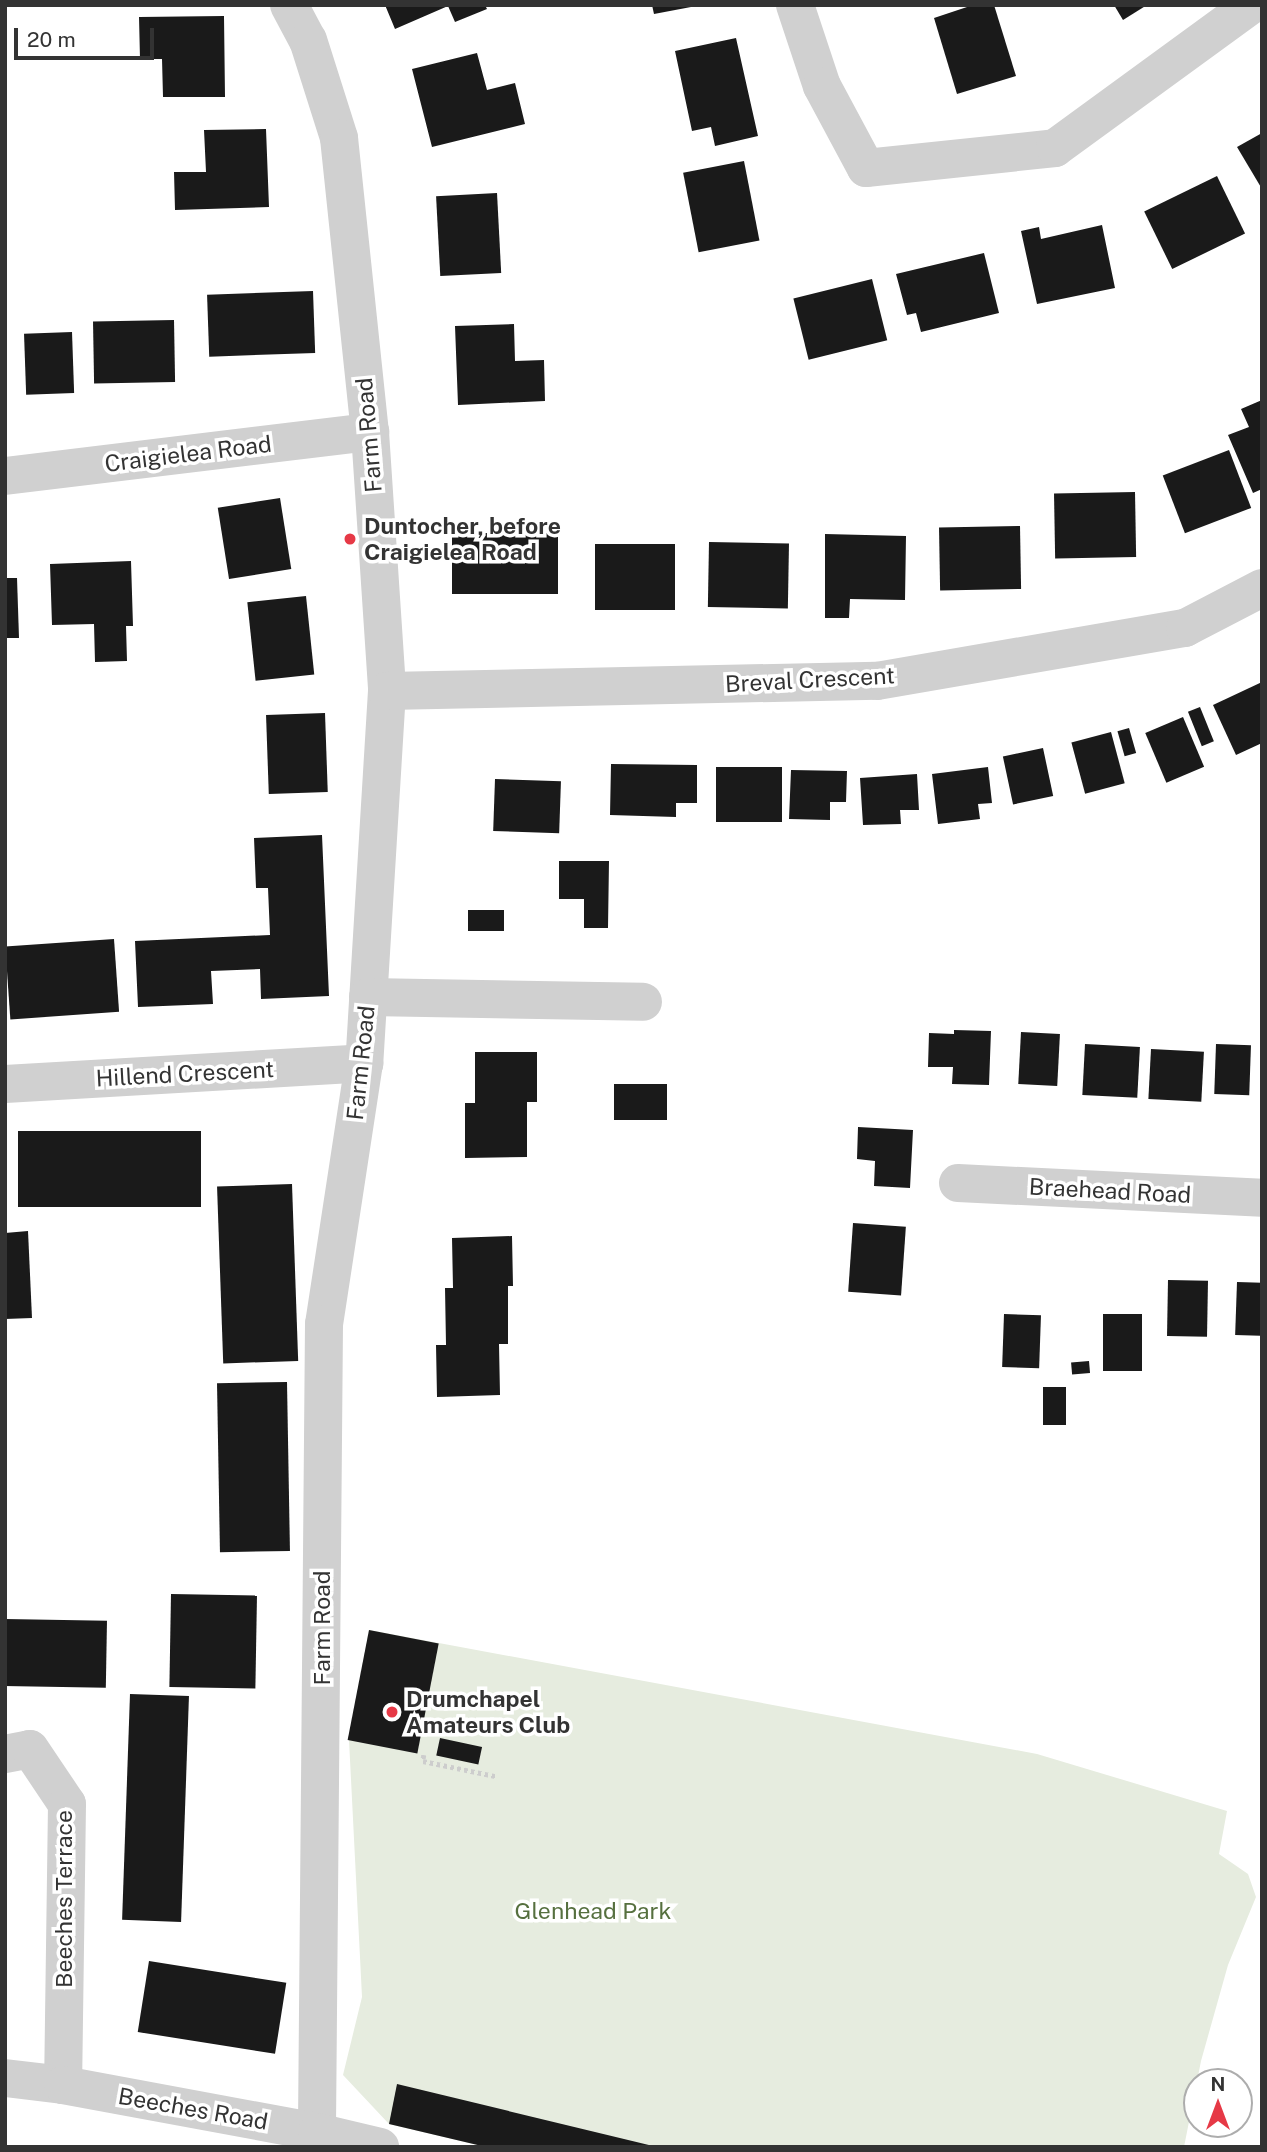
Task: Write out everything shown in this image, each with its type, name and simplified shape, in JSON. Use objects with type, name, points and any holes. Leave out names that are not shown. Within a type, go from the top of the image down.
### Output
[{"type":"street","name":"Farm Road","points":[[289,5],[308,40],[339,138],[370,432],[387,691],[364,1063],[324,1324],[317,2132]]},
{"type":"street","points":[[795,5],[821,86],[866,169],[1055,148],[1251,5]]},
{"type":"street","name":"Craigielea Road","points":[[5,476],[370,432]]},
{"type":"street","name":"Breval Crescent","points":[[387,691],[877,681],[1185,628],[1262,588]]},
{"type":"street","points":[[368,997],[643,1002]]},
{"type":"street","name":"Hillend Crescent","points":[[5,1084],[364,1063]]},
{"type":"street","name":"Braehead Road","points":[[958,1183],[1262,1198]]},
{"type":"street","name":"Beeches Terrace","points":[[5,1754],[30,1749],[67,1804],[63,2085]]},
{"type":"street","name":"Beeches Road","points":[[5,2078],[63,2085],[317,2132],[380,2147]]},
{"type":"path","points":[[424,1755],[423,1761],[495,1776]]},
{"type":"green space","name":"Glenhead Park","points":[[369,1630],[1037,1754],[1227,1811],[1219,1854],[1248,1874],[1256,1897],[1228,1965],[1200,2068],[1183,2068],[1184,2147],[486,2147],[389,2124],[343,2075],[362,1997],[349,1740]]},
{"type":"building","points":[[385,5],[485,5],[487,9],[455,22],[448,6],[395,29]]},
{"type":"building","points":[[652,5],[691,5],[691,7],[654,14]]},
{"type":"building","points":[[973,5],[994,5],[1016,76],[957,94],[934,18]]},
{"type":"building","points":[[1114,5],[1147,5],[1123,20]]},
{"type":"building","points":[[224,16],[225,97],[163,97],[162,59],[140,59],[139,17]]},
{"type":"building","points":[[736,38],[758,136],[715,146],[711,127],[692,131],[675,51]]},
{"type":"building","points":[[477,53],[487,90],[515,83],[525,124],[432,147],[412,69]]},
{"type":"building","points":[[266,129],[269,207],[175,210],[174,172],[206,172],[204,130]]},
{"type":"building","points":[[1262,133],[1262,189],[1237,147]]},
{"type":"building","points":[[744,161],[759,241],[699,252],[683,173]]},
{"type":"building","points":[[1217,176],[1245,234],[1172,269],[1144,212]]},
{"type":"building","points":[[497,193],[501,273],[440,276],[436,196]]},
{"type":"building","points":[[1102,225],[1115,288],[1037,304],[1021,231],[1039,227],[1041,239]]},
{"type":"building","points":[[984,253],[999,313],[921,332],[916,313],[907,315],[896,274]]},
{"type":"building","points":[[872,279],[887,340],[809,360],[793,299]]},
{"type":"building","points":[[313,291],[315,353],[209,357],[207,295]]},
{"type":"building","points":[[174,320],[175,382],[94,383],[93,321]]},
{"type":"building","points":[[514,324],[515,361],[544,360],[545,401],[458,405],[455,326]]},
{"type":"building","points":[[72,332],[74,393],[26,395],[24,334]]},
{"type":"building","points":[[1262,400],[1262,489],[1253,493],[1228,435],[1249,427],[1241,409]]},
{"type":"building","points":[[1229,450],[1251,508],[1185,533],[1163,475]]},
{"type":"building","points":[[1135,492],[1136,557],[1055,558],[1054,493]]},
{"type":"building","points":[[280,498],[291,569],[229,579],[218,508]]},
{"type":"building","points":[[1020,526],[1021,589],[940,590],[939,527]]},
{"type":"building","points":[[452,533],[558,533],[558,594],[452,594]]},
{"type":"building","points":[[825,534],[906,536],[905,600],[850,599],[849,618],[825,618]]},
{"type":"building","points":[[709,542],[789,543],[788,608],[708,607]]},
{"type":"building","points":[[595,544],[675,544],[675,610],[595,610]]},
{"type":"building","points":[[131,561],[133,626],[126,626],[127,661],[95,662],[94,624],[52,625],[50,564]]},
{"type":"building","points":[[5,578],[17,578],[19,638],[5,638]]},
{"type":"building","points":[[306,596],[314,675],[256,681],[247,602]]},
{"type":"building","points":[[1262,682],[1262,743],[1236,755],[1213,705]]},
{"type":"building","points":[[1200,707],[1214,741],[1202,746],[1188,712]]},
{"type":"building","points":[[325,713],[328,792],[269,794],[266,715]]},
{"type":"building","points":[[1183,717],[1204,767],[1166,783],[1145,733]]},
{"type":"building","points":[[1129,728],[1136,753],[1125,756],[1117,731]]},
{"type":"building","points":[[1111,732],[1125,783],[1085,794],[1071,743]]},
{"type":"building","points":[[1043,748],[1053,796],[1013,804],[1003,757]]},
{"type":"building","points":[[611,764],[697,765],[697,803],[676,803],[676,817],[610,815]]},
{"type":"building","points":[[716,767],[782,767],[782,822],[716,822]]},
{"type":"building","points":[[988,767],[992,803],[978,804],[980,819],[938,824],[932,774]]},
{"type":"building","points":[[791,770],[847,771],[846,802],[830,802],[830,820],[789,819]]},
{"type":"building","points":[[917,774],[919,810],[900,810],[901,824],[863,825],[860,778]]},
{"type":"building","points":[[495,779],[561,781],[559,833],[493,831]]},
{"type":"building","points":[[322,835],[329,996],[261,999],[260,969],[211,971],[213,1004],[138,1007],[135,941],[270,935],[268,888],[256,888],[254,838]]},
{"type":"building","points":[[559,861],[609,861],[608,928],[584,928],[584,899],[559,899]]},
{"type":"building","points":[[468,910],[504,910],[504,931],[468,931]]},
{"type":"building","points":[[114,939],[119,1012],[10,1019],[5,947]]},
{"type":"building","points":[[954,1030],[991,1031],[989,1085],[952,1084],[953,1067],[928,1067],[929,1033],[954,1034]]},
{"type":"building","points":[[1021,1032],[1060,1034],[1057,1086],[1018,1084]]},
{"type":"building","points":[[1085,1044],[1140,1047],[1137,1098],[1082,1095]]},
{"type":"building","points":[[1216,1044],[1251,1045],[1249,1095],[1214,1094]]},
{"type":"building","points":[[1151,1049],[1204,1052],[1201,1102],[1148,1099]]},
{"type":"building","points":[[475,1052],[537,1052],[537,1102],[527,1102],[527,1157],[465,1158],[465,1103],[475,1103]]},
{"type":"building","points":[[614,1084],[667,1084],[667,1120],[614,1120]]},
{"type":"building","points":[[858,1127],[913,1130],[910,1188],[874,1186],[875,1161],[857,1159]]},
{"type":"building","points":[[18,1131],[201,1131],[201,1207],[18,1207]]},
{"type":"building","points":[[292,1184],[298,1361],[223,1364],[217,1187]]},
{"type":"building","points":[[853,1223],[906,1227],[901,1296],[848,1292]]},
{"type":"building","points":[[28,1231],[32,1318],[5,1319],[5,1233]]},
{"type":"building","points":[[512,1236],[513,1286],[508,1286],[508,1344],[499,1344],[500,1395],[437,1397],[436,1345],[446,1345],[445,1288],[453,1288],[452,1238]]},
{"type":"building","points":[[1168,1280],[1208,1281],[1207,1337],[1167,1336]]},
{"type":"building","points":[[1237,1282],[1262,1283],[1260,1336],[1235,1335]]},
{"type":"building","points":[[1004,1314],[1041,1315],[1039,1368],[1002,1367]]},
{"type":"building","points":[[1103,1314],[1142,1314],[1142,1371],[1103,1371]]},
{"type":"building","points":[[1089,1361],[1090,1373],[1072,1375],[1071,1363]]},
{"type":"building","points":[[287,1382],[290,1551],[220,1552],[217,1383]]},
{"type":"building","points":[[1043,1387],[1066,1387],[1066,1425],[1043,1425]]},
{"type":"building","points":[[171,1594],[257,1596],[255,1688],[169,1687]]},
{"type":"building","points":[[5,1619],[107,1621],[106,1688],[5,1686]]},
{"type":"building","name":"Drumchapel Amateurs Club","points":[[369,1630],[439,1644],[417,1753],[348,1740]]},
{"type":"building","points":[[130,1694],[189,1696],[181,1922],[122,1920]]},
{"type":"building","points":[[440,1738],[482,1747],[478,1765],[436,1756]]},
{"type":"building","points":[[149,1961],[286,1983],[275,2054],[138,2032]]},
{"type":"building","points":[[397,2084],[653,2147],[486,2147],[389,2124]]},
{"type":"place","name":"Duntocher, before Craigielea Road","points":[[350,539]]},
{"type":"place","name":"Drumchapel Amateurs Club","points":[[392,1712]]}]
